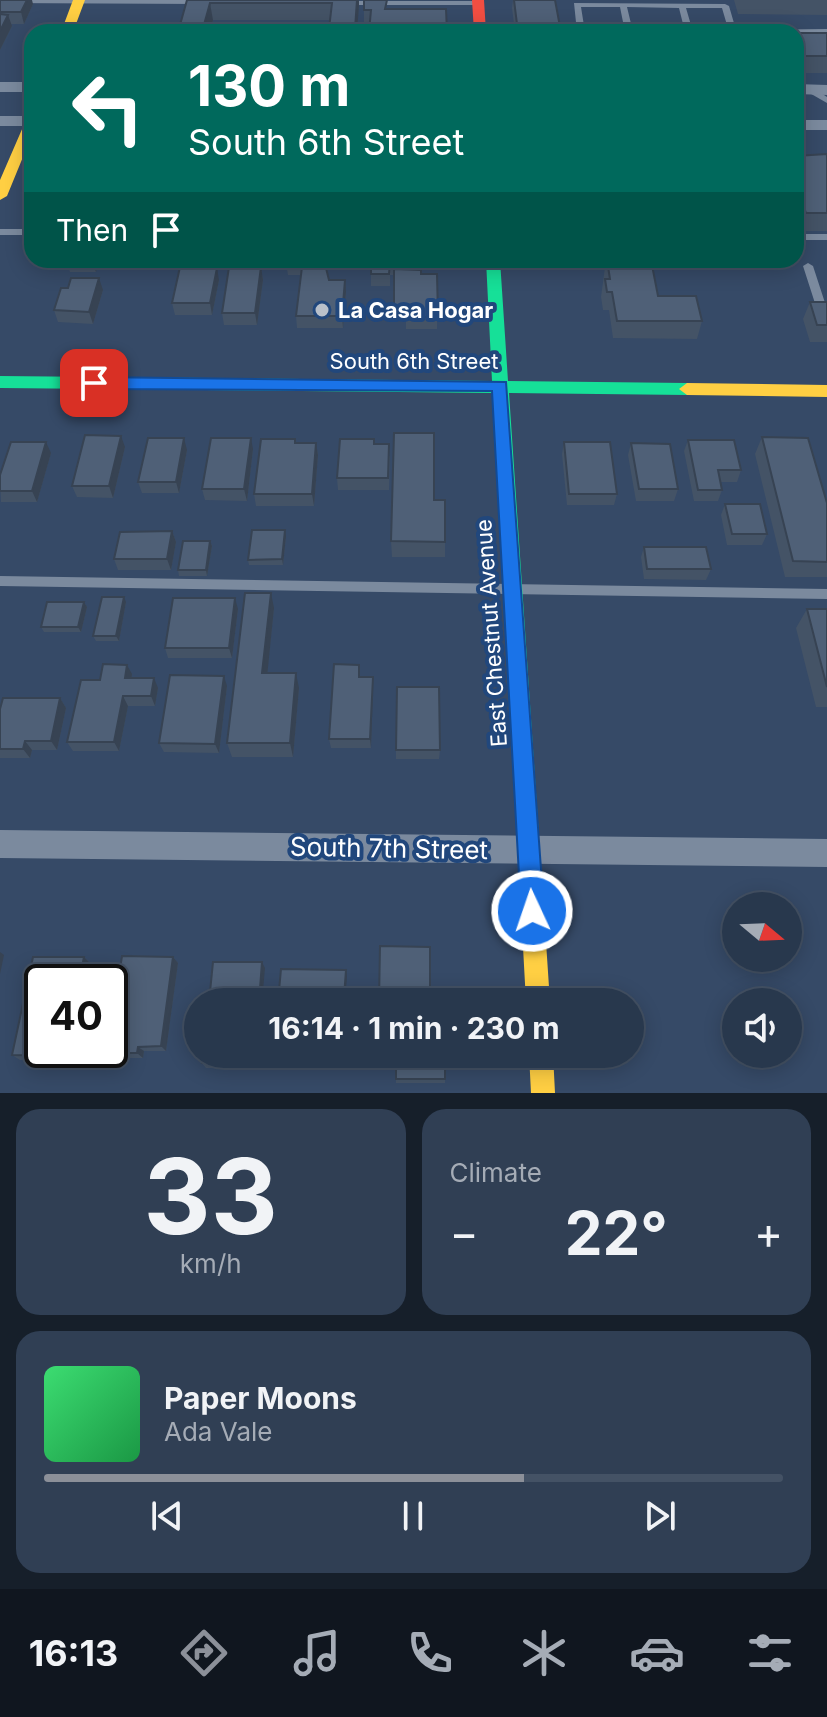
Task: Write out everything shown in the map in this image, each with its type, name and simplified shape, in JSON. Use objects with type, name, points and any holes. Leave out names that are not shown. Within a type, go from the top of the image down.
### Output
[{"type":"street","points":[[70,24],[79,1]]},
{"type":"street","points":[[478,2],[479,24]]},
{"type":"street","points":[[0,87],[24,87]]},
{"type":"street","points":[[804,89],[827,90]]},
{"type":"street","points":[[0,121],[24,121]]},
{"type":"street","points":[[804,124],[825,123]]},
{"type":"street","points":[[0,196],[24,140]]},
{"type":"street","name":"East Chestnut Avenue","points":[[493,268],[537,988]]},
{"type":"street","name":"South 6th Street","points":[[0,382],[500,386],[826,395]]},
{"type":"street","name":"South 7th Street","points":[[0,844],[827,853]]},
{"type":"street","points":[[542,1068],[543,1093]]},
{"type":"lane","points":[[0,1],[207,2]]},
{"type":"lane","points":[[334,3],[478,2]]},
{"type":"lane","points":[[580,24],[577,5],[725,6],[731,24]]},
{"type":"lane","points":[[623,5],[627,24]]},
{"type":"lane","points":[[682,6],[687,24]]},
{"type":"lane","points":[[804,31],[827,31]]},
{"type":"lane","points":[[804,90],[827,101]]},
{"type":"lane","points":[[0,232],[24,232]]},
{"type":"lane","points":[[804,237],[827,237]]},
{"type":"lane","points":[[808,266],[827,325]]},
{"type":"lane","points":[[0,581],[827,594]]},
{"type":"building","points":[[0,0],[27,0],[21,12],[0,12]]},
{"type":"building","points":[[187,0],[357,0],[355,24],[330,24],[332,3],[210,3],[204,24],[180,24]]},
{"type":"building","points":[[364,0],[387,0],[385,9],[446,9],[447,24],[370,24],[371,10],[364,10]]},
{"type":"building","points":[[514,0],[555,0],[560,24],[517,24]]},
{"type":"building","points":[[0,14],[8,15],[0,31]]},
{"type":"building","points":[[804,33],[827,33],[827,56],[804,56]]},
{"type":"building","points":[[827,154],[827,213],[806,213],[804,155]]},
{"type":"building","points":[[180,268],[217,268],[210,303],[172,303]]},
{"type":"building","points":[[229,268],[261,268],[255,313],[222,313]]},
{"type":"building","name":"La Casa Hogar","points":[[302,268],[326,268],[329,280],[345,280],[342,316],[296,316]]},
{"type":"building","points":[[371,268],[390,268],[389,274],[371,274]]},
{"type":"building","points":[[608,268],[653,268],[658,296],[696,296],[702,321],[617,321],[612,292],[607,292],[605,279],[610,279]]},
{"type":"building","points":[[394,269],[437,274],[438,317],[406,317],[406,307],[394,307]]},
{"type":"building","points":[[71,278],[99,278],[89,312],[54,310],[61,288],[68,288]]},
{"type":"building","points":[[810,302],[827,302],[827,325],[817,325]]},
{"type":"building","points":[[394,433],[434,433],[434,500],[445,500],[445,542],[391,541]]},
{"type":"building","points":[[85,435],[121,436],[109,486],[72,486]]},
{"type":"building","points":[[762,437],[808,438],[827,503],[827,562],[793,561]]},
{"type":"building","points":[[148,438],[184,438],[176,482],[138,482]]},
{"type":"building","points":[[211,438],[251,438],[244,489],[202,489]]},
{"type":"building","points":[[261,439],[295,439],[295,443],[316,443],[312,494],[254,494]]},
{"type":"building","points":[[340,439],[374,439],[374,444],[389,444],[388,478],[337,478]]},
{"type":"building","points":[[688,440],[734,440],[741,470],[718,470],[722,490],[698,490]]},
{"type":"building","points":[[11,442],[46,442],[32,491],[0,491],[0,475]]},
{"type":"building","points":[[564,442],[610,442],[617,494],[569,494]]},
{"type":"building","points":[[631,443],[670,444],[678,489],[639,489]]},
{"type":"building","points":[[725,504],[760,504],[767,534],[732,534]]},
{"type":"building","points":[[252,530],[285,530],[282,559],[248,560]]},
{"type":"building","points":[[172,531],[167,559],[114,559],[120,532]]},
{"type":"building","points":[[183,541],[210,541],[206,570],[178,570]]},
{"type":"building","points":[[644,547],[706,547],[711,569],[647,569]]},
{"type":"building","points":[[245,593],[271,593],[262,673],[296,673],[290,743],[227,743]]},
{"type":"building","points":[[102,597],[124,597],[116,636],[93,636]]},
{"type":"building","points":[[173,598],[235,598],[229,648],[165,648]]},
{"type":"building","points":[[47,602],[84,602],[78,627],[41,627]]},
{"type":"building","points":[[807,609],[827,609],[827,687]]},
{"type":"building","points":[[103,664],[127,665],[125,678],[154,678],[151,696],[123,696],[114,742],[67,742],[81,680],[100,680]]},
{"type":"building","points":[[334,664],[359,665],[359,677],[373,677],[370,739],[329,739]]},
{"type":"building","points":[[170,675],[224,676],[215,744],[159,743]]},
{"type":"building","points":[[397,687],[439,687],[440,750],[396,750]]},
{"type":"building","points":[[3,698],[60,698],[51,741],[25,741],[23,749],[0,749]]},
{"type":"building","points":[[380,946],[430,947],[430,988],[379,988]]},
{"type":"building","points":[[122,956],[173,957],[161,1046],[138,1047],[137,1053],[128,1053],[128,964],[121,964]]},
{"type":"building","points":[[33,957],[84,957],[83,964],[32,964]]},
{"type":"building","points":[[213,962],[262,962],[260,988],[210,988]]},
{"type":"building","points":[[281,969],[346,970],[345,988],[279,988]]},
{"type":"building","points":[[24,999],[24,1055],[12,1055]]},
{"type":"building","points":[[396,1068],[445,1068],[445,1079],[396,1079]]},
{"type":"traffic: fast","points":[[493,268],[528,837]]},
{"type":"traffic: fast","points":[[0,382],[687,389]]},
{"type":"traffic: slow","points":[[70,24],[79,0]]},
{"type":"traffic: slow","points":[[0,196],[24,139]]},
{"type":"traffic: slow","points":[[687,389],[827,391]]},
{"type":"traffic: slow","points":[[528,837],[537,988]]},
{"type":"traffic: slow","points":[[542,1068],[543,1093]]},
{"type":"traffic: jam","points":[[478,0],[480,24]]},
{"type":"place","name":"La Casa Hogar","points":[[322,310]]},
{"type":"route","points":[[94,383],[500,386],[532,911]]}]
